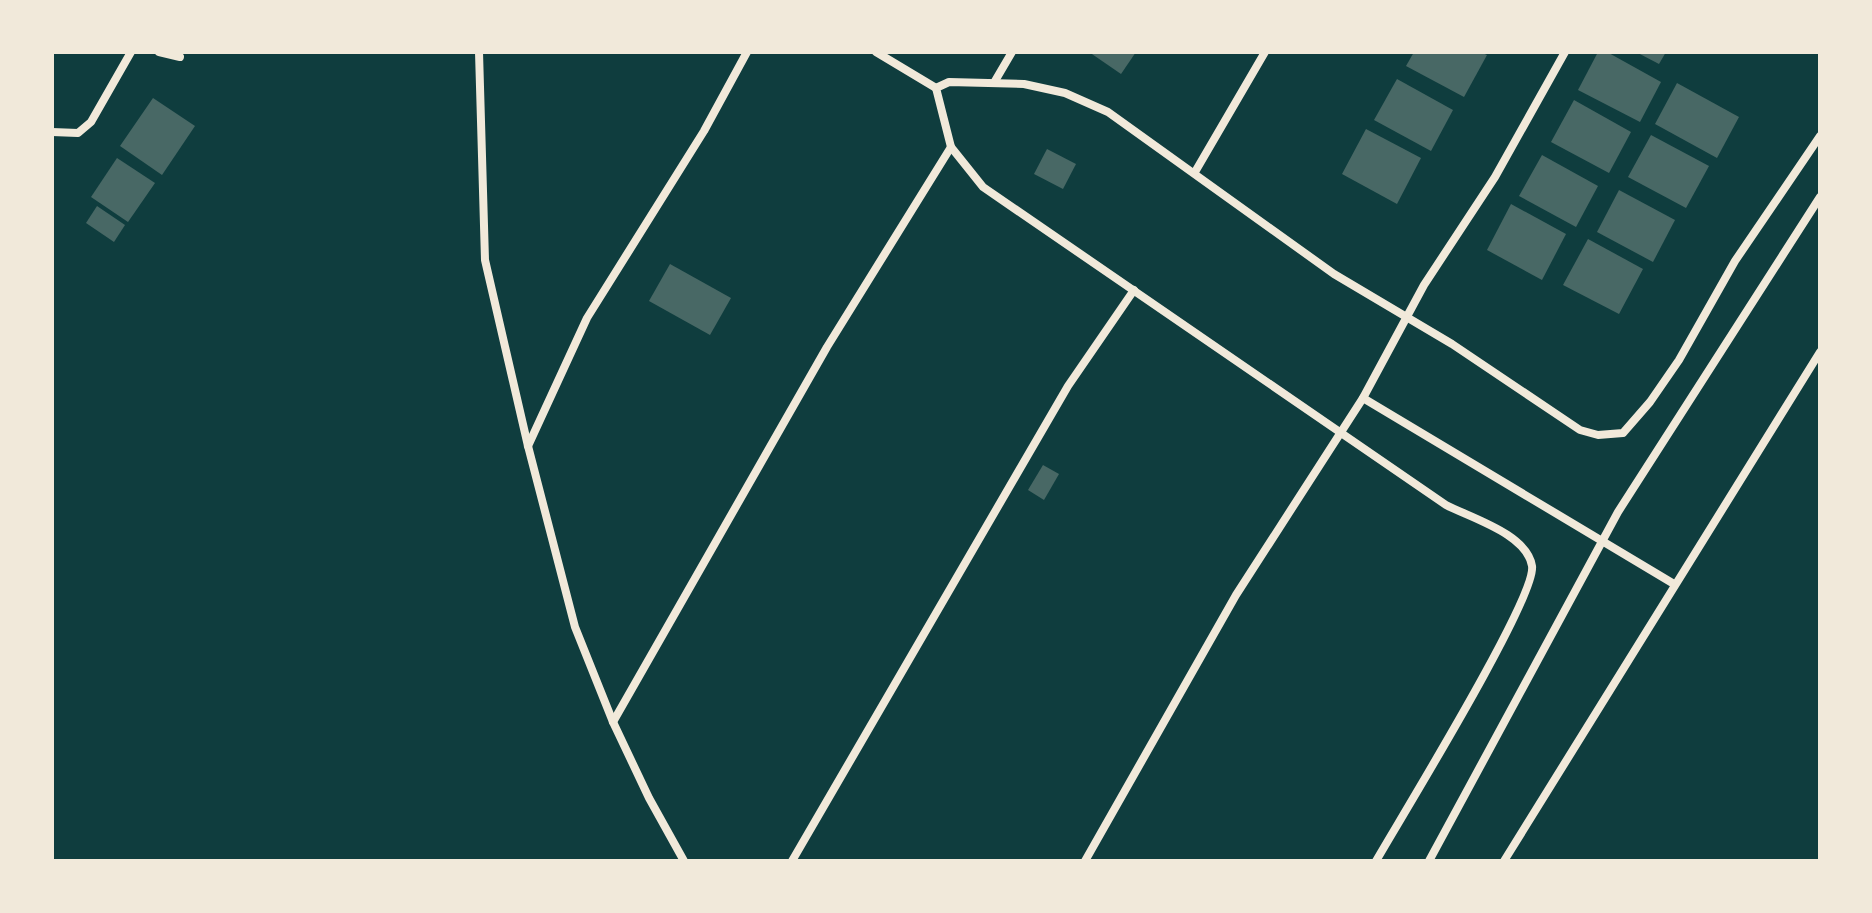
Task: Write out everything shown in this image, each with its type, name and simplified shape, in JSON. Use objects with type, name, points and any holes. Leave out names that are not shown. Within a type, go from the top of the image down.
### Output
[{"type":"street","points":[[52,132],[78,133],[91,122],[131,52]]},
{"type":"street","points":[[159,52],[180,57]]},
{"type":"street","points":[[479,52],[485,260],[528,446],[575,627],[613,722],[649,798],[684,861]]},
{"type":"street","points":[[478,64],[486,52]]},
{"type":"street","points":[[528,446],[587,318],[704,131],[747,52]]},
{"type":"street","points":[[876,52],[936,88],[951,147],[983,187],[1246,364],[1339,433],[1446,505],[1513,539],[1526,551],[1533,568],[1527,591],[1495,657],[1376,861]]},
{"type":"street","points":[[995,81],[1012,52]]},
{"type":"street","points":[[1195,172],[1265,52]]},
{"type":"street","points":[[1085,861],[1236,595],[1363,398],[1424,285],[1495,177],[1565,52]]},
{"type":"street","points":[[936,88],[949,82],[995,81],[1065,93],[1108,112],[1334,274],[1409,317],[1580,430],[1598,435],[1623,433],[1650,402],[1679,360],[1735,261],[1820,136]]},
{"type":"street","points":[[613,722],[827,347],[951,147]]},
{"type":"street","points":[[1429,861],[1603,541],[1820,197]]},
{"type":"street","points":[[792,861],[1068,386],[1134,290]]},
{"type":"street","points":[[1504,861],[1820,352]]},
{"type":"street","points":[[1363,398],[1674,584]]},
{"type":"building","points":[[1089,52],[1136,52],[1121,74]]},
{"type":"building","points":[[1414,52],[1480,52],[1487,55],[1464,97],[1406,66]]},
{"type":"building","points":[[1598,52],[1607,52],[1661,82],[1640,122],[1578,90]]},
{"type":"building","points":[[1636,52],[1666,52],[1659,64]]},
{"type":"building","points":[[1397,79],[1453,110],[1431,151],[1374,120]]},
{"type":"building","points":[[1677,83],[1739,117],[1717,158],[1655,124]]},
{"type":"building","points":[[153,98],[195,126],[162,175],[120,146]]},
{"type":"building","points":[[1574,100],[1631,132],[1609,173],[1551,142]]},
{"type":"building","points":[[1366,129],[1421,158],[1397,204],[1342,174]]},
{"type":"building","points":[[1651,135],[1709,166],[1686,208],[1628,177]]},
{"type":"building","points":[[1047,149],[1076,164],[1063,189],[1034,174]]},
{"type":"building","points":[[1542,155],[1598,186],[1576,227],[1519,196]]},
{"type":"building","points":[[117,158],[155,183],[128,222],[91,197]]},
{"type":"building","points":[[1619,190],[1675,220],[1653,262],[1597,232]]},
{"type":"building","points":[[1511,204],[1566,234],[1542,280],[1487,250]]},
{"type":"building","points":[[97,206],[125,225],[114,242],[86,223]]},
{"type":"building","points":[[1588,239],[1643,269],[1619,314],[1563,285]]},
{"type":"building","points":[[670,264],[731,298],[710,335],[649,301]]},
{"type":"building","points":[[1043,465],[1059,474],[1044,500],[1028,490]]}]
